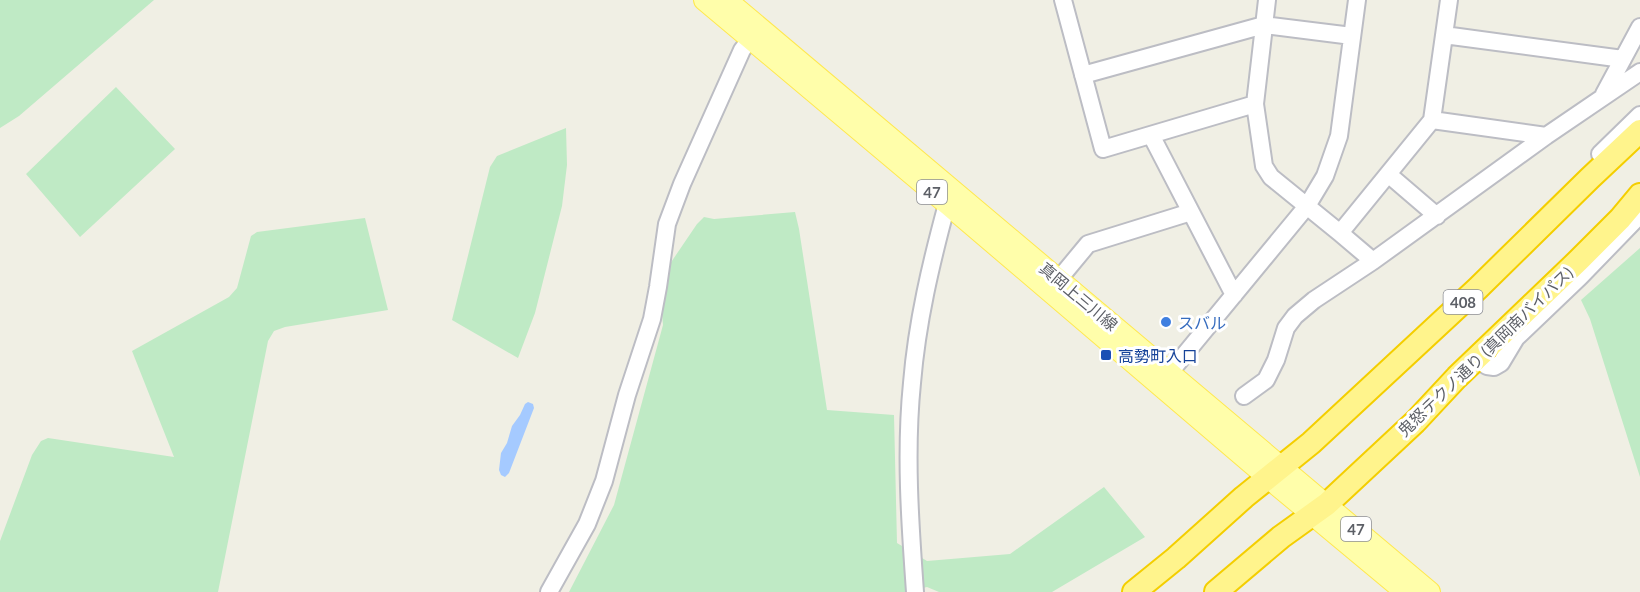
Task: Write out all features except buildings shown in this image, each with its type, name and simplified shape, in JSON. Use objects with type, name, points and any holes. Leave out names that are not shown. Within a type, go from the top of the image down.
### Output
[{"type":"highway","name":"408","points":[[1134,592],[1311,443],[1478,288],[1640,131]]},
{"type":"highway","name":"鬼怒テクノ通り (真岡南バイパス)","points":[[1216,592],[1281,537],[1319,509],[1415,422],[1457,377],[1620,219],[1640,195]]},
{"type":"main road","name":"真岡上三川線","points":[[704,0],[755,33],[1059,279],[1165,378]]},
{"type":"main road","name":"真岡上三川線","points":[[727,0],[755,33],[947,204],[1165,378],[1319,509],[1430,592]]},
{"type":"main road","name":"真岡上三川線","points":[[1319,509],[1405,592]]},
{"type":"street","points":[[1267,0],[1255,104],[1264,165],[1271,177],[1373,261]]},
{"type":"street","points":[[1165,378],[1307,206],[1325,176],[1339,136],[1357,0]]},
{"type":"street","points":[[1340,233],[1432,120],[1449,0]]},
{"type":"street","points":[[1066,1],[1103,149],[1255,104]]},
{"type":"street","points":[[1083,75],[1264,25],[1352,36]]},
{"type":"street","points":[[1600,100],[1640,27]]},
{"type":"street","points":[[549,592],[587,524],[604,482],[627,395],[652,319],[667,224],[682,184],[742,50],[755,33]]},
{"type":"street","points":[[1444,35],[1623,59]]},
{"type":"street","points":[[1244,396],[1266,380],[1276,360],[1286,328],[1295,316],[1314,300],[1373,261],[1546,136],[1640,72]]},
{"type":"street","points":[[1528,224],[1640,115]]},
{"type":"street","points":[[1432,120],[1546,136]]},
{"type":"street","points":[[1151,135],[1234,295]]},
{"type":"street","points":[[1388,174],[1437,216]]},
{"type":"street","points":[[915,592],[911,539],[909,447],[911,384],[929,269],[947,204]]},
{"type":"street","points":[[1059,279],[1088,244],[1191,212]]},
{"type":"street","points":[[1479,357],[1487,366],[1494,367],[1501,363],[1516,338],[1640,215]]},
{"type":"street","points":[[1231,592],[1246,567]]},
{"type":"green space","points":[[0,0],[154,0],[19,116],[0,128]]},
{"type":"green space","points":[[116,87],[175,149],[80,237],[26,174]]},
{"type":"green space","points":[[566,128],[567,165],[562,206],[535,313],[518,358],[452,320],[490,167],[497,156]]},
{"type":"green space","points":[[795,212],[827,410],[894,415],[897,543],[927,561],[1010,554],[1104,487],[1145,537],[1052,592],[939,592],[927,587],[906,592],[569,592],[614,505],[663,325],[659,280],[704,217],[714,219]]},
{"type":"green space","points":[[365,218],[388,310],[285,327],[274,331],[268,341],[218,592],[0,592],[0,541],[32,455],[41,441],[48,438],[174,457],[132,351],[229,297],[237,288],[251,236],[257,232]]},
{"type":"green space","points":[[1640,248],[1640,477],[1590,319],[1581,300]]},
{"type":"water","points":[[528,402],[533,404],[534,408],[509,473],[505,477],[499,470],[501,453],[512,426]]},
{"type":"place","name":"スバル","points":[[1166,322]]},
{"type":"place","name":"高勢町入口","points":[[1106,355]]}]
